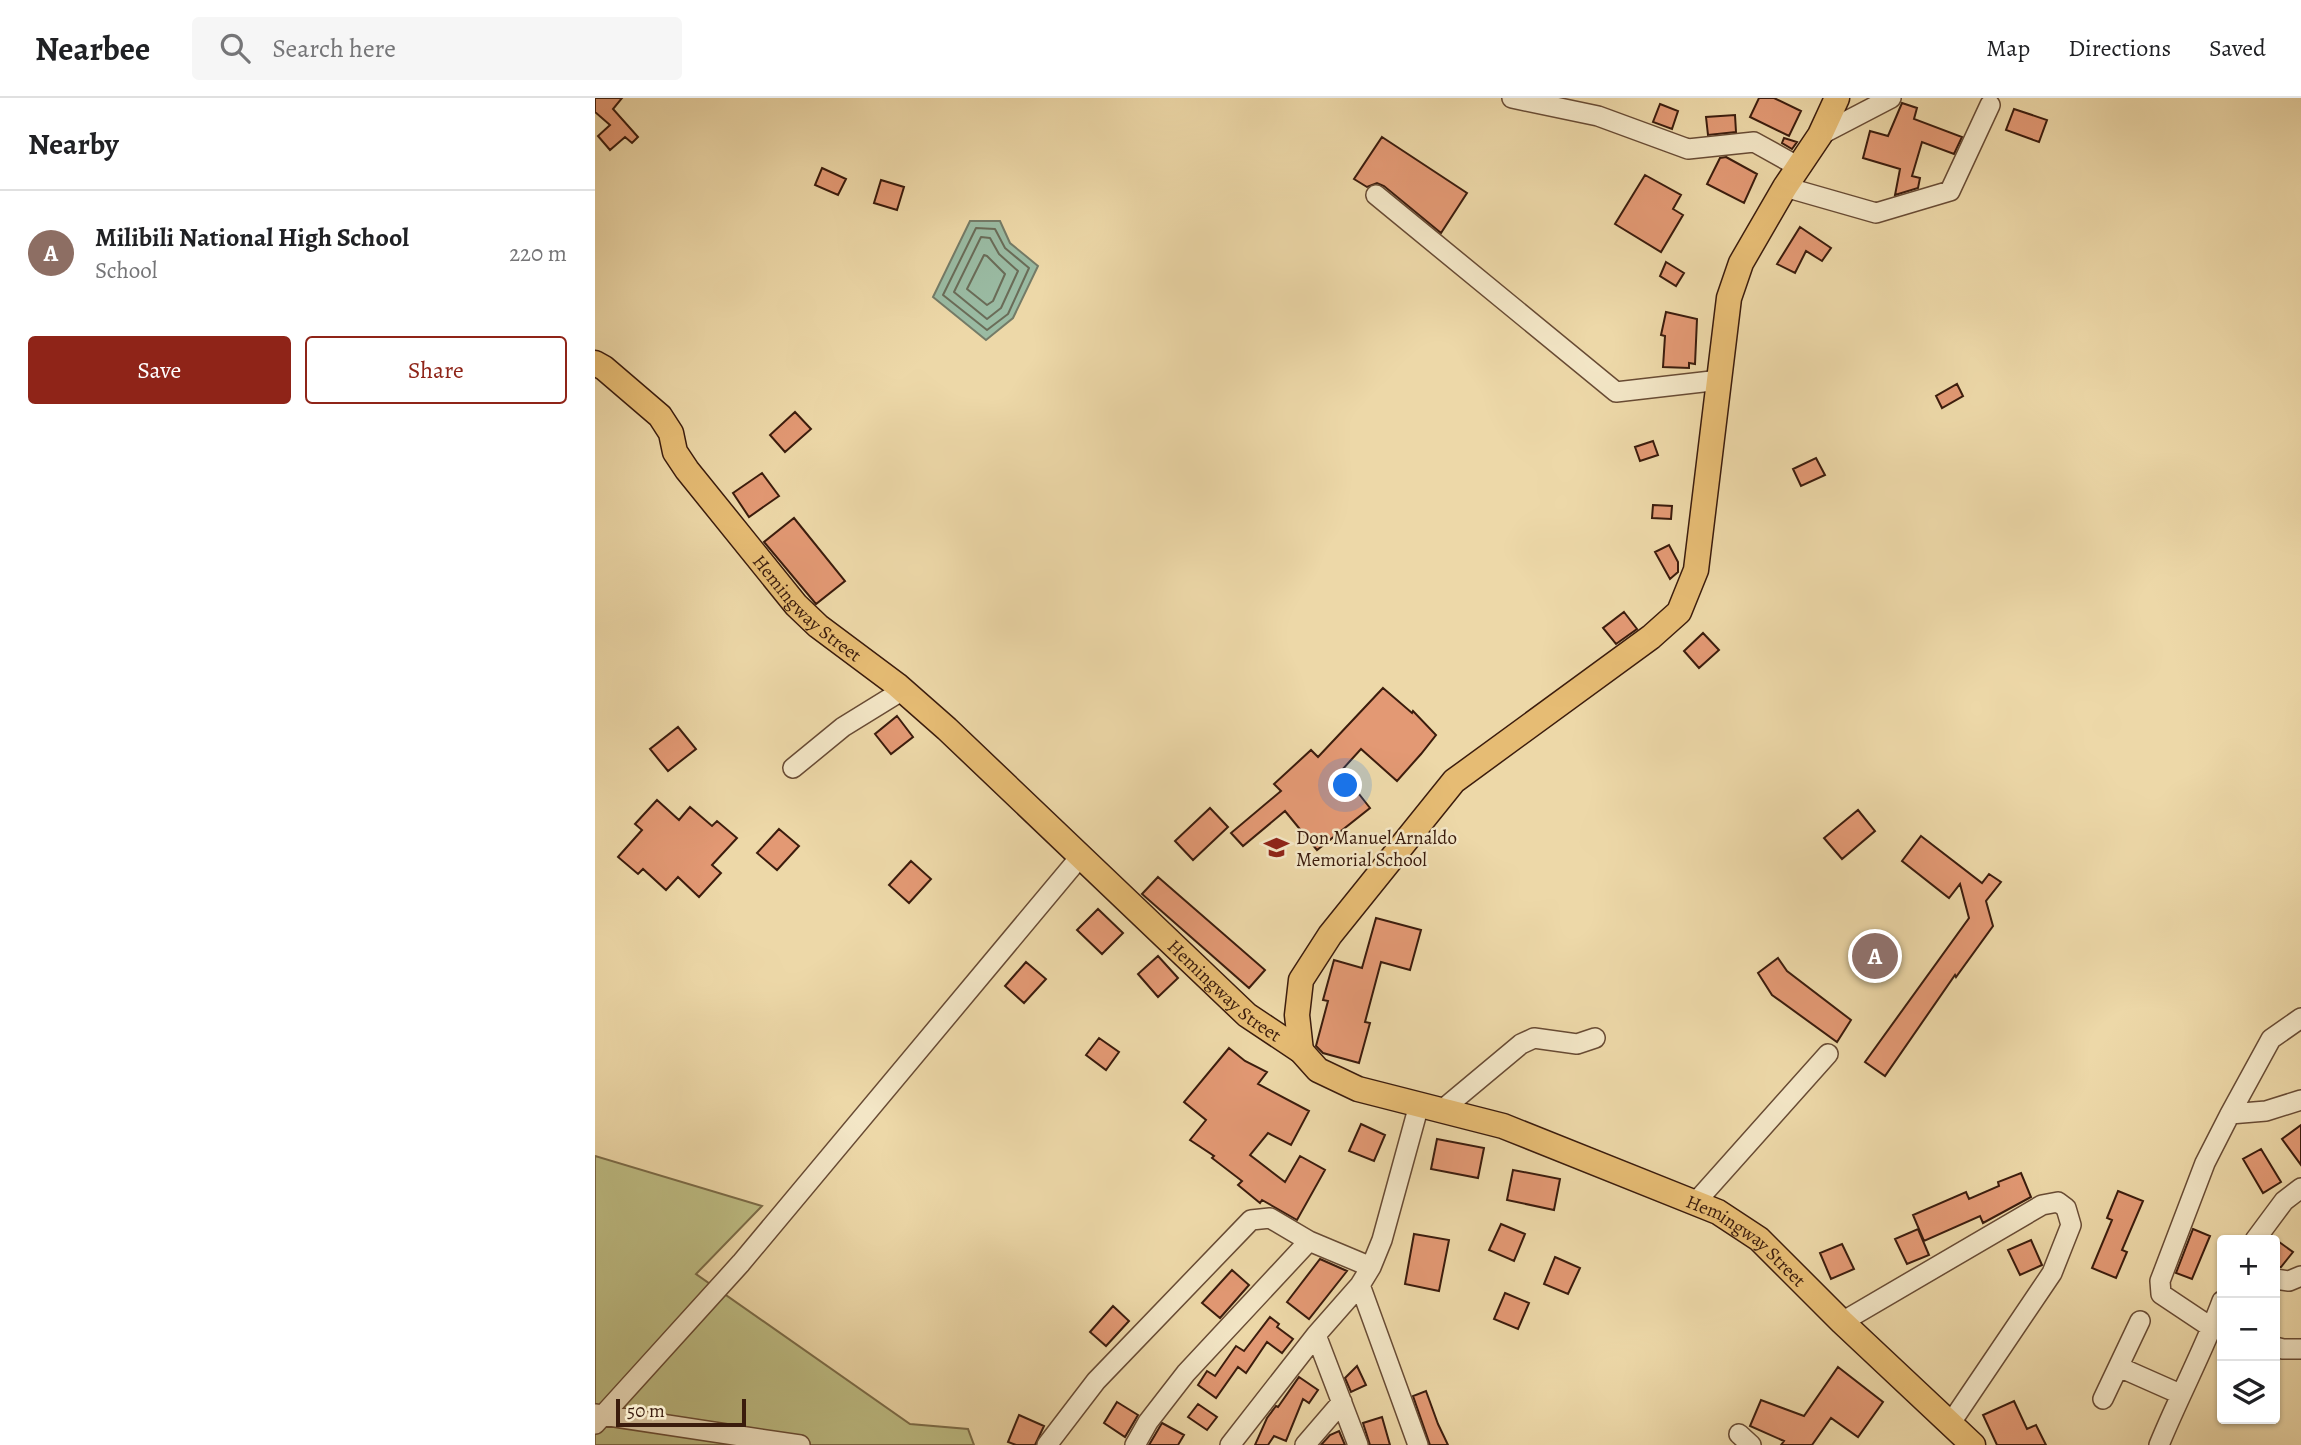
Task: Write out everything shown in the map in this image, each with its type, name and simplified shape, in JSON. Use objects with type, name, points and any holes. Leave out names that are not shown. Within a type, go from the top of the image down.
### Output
[{"type":"main road","points":[[1301,1051],[1297,1015],[1301,980],[1331,935],[1454,781],[1651,637],[1679,612],[1696,570],[1730,298],[1741,262],[1785,187],[1820,135],[1837,98]]},
{"type":"main road","name":"Hemingway Street","points":[[595,363],[660,416],[671,433],[675,452],[687,470],[796,605],[818,626],[903,690],[1247,1015],[1301,1051],[1318,1070],[1357,1089],[1503,1126],[1718,1212],[1759,1239],[1842,1322],[1973,1445]]},
{"type":"street","points":[[1511,98],[1600,107],[1688,149],[1754,142],[1799,167]]},
{"type":"street","points":[[1820,135],[1891,98]]},
{"type":"street","points":[[1785,187],[1876,213],[1950,191],[1990,105]]},
{"type":"street","points":[[1376,195],[1616,392],[1720,380]]},
{"type":"street","points":[[793,768],[843,727],[903,690]]},
{"type":"street","points":[[598,1418],[741,1263],[1080,857]]},
{"type":"street","points":[[2159,1445],[2180,1394],[2217,1329],[2161,1294],[2160,1281],[2205,1163],[2230,1114],[2271,1039],[2301,1018]]},
{"type":"street","points":[[1230,1445],[1316,1335],[1360,1285],[1371,1267],[1430,1108],[1521,1044],[1534,1038],[1577,1044],[1595,1038]]},
{"type":"street","points":[[1695,1203],[1828,1054]]},
{"type":"street","points":[[2230,1114],[2266,1111],[2301,1100]]},
{"type":"street","points":[[2259,1235],[2284,1200],[2301,1188]]},
{"type":"street","points":[[1842,1322],[2042,1205],[2058,1202],[2066,1208],[2071,1225],[2052,1273],[1950,1424]]},
{"type":"street","points":[[1047,1445],[1095,1381],[1251,1220],[1270,1218],[1310,1241],[1371,1267]]},
{"type":"street","points":[[1135,1445],[1148,1422],[1186,1373],[1310,1241]]},
{"type":"street","points":[[2280,1280],[2289,1281],[2301,1276]]},
{"type":"street","points":[[1360,1285],[1418,1445]]},
{"type":"street","points":[[2103,1399],[2140,1321]]},
{"type":"street","points":[[1316,1335],[1358,1445]]},
{"type":"street","points":[[2280,1348],[2301,1349]]},
{"type":"street","points":[[2119,1367],[2180,1394]]},
{"type":"street","points":[[1305,1445],[1342,1402]]},
{"type":"street","points":[[598,1418],[800,1445]]},
{"type":"shaded area","points":[[595,1156],[762,1206],[696,1274],[910,1424],[968,1429],[974,1445],[595,1445]]},
{"type":"water","points":[[970,221],[1000,221],[1010,243],[1038,266],[1013,318],[986,340],[933,297]]},
{"type":"building","points":[[595,98],[622,98],[613,109],[638,137],[632,143],[625,137],[610,150],[598,136],[610,125],[595,112]]},
{"type":"building","points":[[1759,98],[1774,98],[1801,111],[1789,136],[1750,117]]},
{"type":"building","points":[[1902,103],[1917,108],[1914,119],[1962,137],[1954,154],[1922,142],[1912,176],[1920,178],[1918,188],[1895,195],[1900,169],[1863,158],[1870,131],[1888,136]]},
{"type":"building","points":[[1660,104],[1678,111],[1672,129],[1653,122]]},
{"type":"building","points":[[2014,109],[2047,120],[2039,142],[2006,130]]},
{"type":"building","points":[[1735,115],[1736,132],[1708,135],[1706,117]]},
{"type":"building","points":[[1382,137],[1467,193],[1441,233],[1384,186],[1377,183],[1367,187],[1354,179]]},
{"type":"building","points":[[1784,138],[1797,142],[1792,149],[1782,143]]},
{"type":"building","points":[[1726,157],[1757,174],[1744,203],[1707,184],[1720,158]]},
{"type":"building","points":[[822,168],[846,179],[838,195],[815,185]]},
{"type":"building","points":[[1645,175],[1681,195],[1673,209],[1683,215],[1661,252],[1615,224]]},
{"type":"building","points":[[881,180],[904,187],[897,210],[874,203]]},
{"type":"building","points":[[1800,227],[1831,248],[1822,261],[1806,251],[1795,273],[1777,264]]},
{"type":"building","points":[[1666,262],[1684,273],[1676,286],[1660,276]]},
{"type":"building","points":[[1666,312],[1697,319],[1695,364],[1689,363],[1689,368],[1663,367],[1665,336],[1661,335]]},
{"type":"building","points":[[1957,384],[1963,396],[1942,408],[1936,396]]},
{"type":"building","points":[[795,412],[811,429],[785,452],[770,435]]},
{"type":"building","points":[[1653,441],[1658,455],[1640,461],[1635,447]]},
{"type":"building","points":[[1816,458],[1825,475],[1801,486],[1793,469]]},
{"type":"building","points":[[762,473],[779,496],[749,517],[733,493]]},
{"type":"building","points":[[1653,505],[1672,506],[1671,519],[1652,518]]},
{"type":"building","points":[[794,518],[845,581],[816,604],[764,542]]},
{"type":"building","points":[[1669,545],[1678,562],[1678,572],[1670,579],[1655,552]]},
{"type":"building","points":[[1624,612],[1637,629],[1616,644],[1603,628]]},
{"type":"building","points":[[1703,633],[1719,650],[1699,668],[1684,651]]},
{"type":"building","points":[[1383,688],[1412,713],[1413,711],[1436,735],[1421,754],[1397,781],[1361,749],[1341,771],[1370,808],[1317,850],[1285,811],[1243,846],[1231,833],[1281,791],[1274,784],[1311,750],[1318,757]]},
{"type":"building","points":[[897,716],[913,737],[891,754],[875,734]]},
{"type":"building","points":[[678,727],[696,749],[668,771],[650,749]]},
{"type":"building","points":[[657,800],[679,820],[690,807],[712,826],[717,821],[737,838],[712,865],[721,873],[699,897],[678,877],[666,890],[643,869],[638,874],[618,857],[642,830],[635,824]]},
{"type":"building","points":[[1210,808],[1228,827],[1193,860],[1175,841]]},
{"type":"building","points":[[1858,810],[1875,831],[1842,859],[1824,838]]},
{"type":"building","points":[[779,829],[799,846],[777,870],[757,853]]},
{"type":"building","points":[[1921,836],[1982,883],[1989,874],[2001,882],[1986,901],[1993,926],[1956,977],[1955,975],[1885,1076],[1865,1062],[1969,918],[1960,884],[1949,898],[1902,861]]},
{"type":"building","points":[[911,861],[931,879],[909,903],[889,885]]},
{"type":"building","points":[[1158,877],[1265,970],[1249,988],[1142,894]]},
{"type":"building","points":[[1098,909],[1123,933],[1102,954],[1077,930]]},
{"type":"building","points":[[1376,918],[1421,930],[1410,970],[1381,962],[1365,1022],[1370,1023],[1359,1063],[1323,1053],[1316,1046],[1328,1001],[1323,1000],[1334,960],[1362,968]]},
{"type":"building","points":[[1158,956],[1178,978],[1158,997],[1138,974]]},
{"type":"building","points":[[1778,958],[1787,971],[1851,1020],[1837,1042],[1772,995],[1758,973]]},
{"type":"building","points":[[1026,962],[1046,979],[1024,1003],[1005,986]]},
{"type":"building","points":[[1099,1038],[1119,1052],[1106,1070],[1086,1055]]},
{"type":"building","points":[[1229,1048],[1245,1061],[1267,1072],[1258,1084],[1309,1111],[1291,1145],[1268,1133],[1250,1155],[1285,1182],[1300,1156],[1325,1170],[1297,1220],[1262,1200],[1260,1203],[1238,1185],[1242,1181],[1212,1158],[1214,1156],[1190,1140],[1206,1120],[1184,1102]]},
{"type":"building","points":[[1361,1124],[1385,1135],[1374,1161],[1349,1151]]},
{"type":"building","points":[[2301,1125],[2301,1165],[2282,1139]]},
{"type":"building","points":[[1437,1139],[1484,1148],[1478,1178],[1431,1169]]},
{"type":"building","points":[[2261,1149],[2281,1182],[2263,1193],[2243,1159]]},
{"type":"building","points":[[1513,1170],[1560,1179],[1554,1210],[1507,1200]]},
{"type":"building","points":[[2021,1173],[2031,1197],[1983,1223],[1980,1216],[1924,1241],[1913,1215],[1966,1192],[1969,1199],[1999,1186],[1998,1182]]},
{"type":"building","points":[[2118,1191],[2143,1201],[2122,1250],[2127,1252],[2116,1278],[2092,1268],[2112,1220],[2107,1218]]},
{"type":"building","points":[[1501,1224],[1525,1234],[1514,1261],[1489,1250]]},
{"type":"building","points":[[1918,1229],[1929,1255],[1907,1264],[1895,1239]]},
{"type":"building","points":[[2193,1229],[2210,1236],[2192,1279],[2176,1273]]},
{"type":"building","points":[[1414,1234],[1449,1240],[1439,1291],[1405,1284]]},
{"type":"building","points":[[2031,1240],[2042,1265],[2020,1275],[2008,1250]]},
{"type":"building","points":[[2280,1243],[2293,1252],[2280,1267]]},
{"type":"building","points":[[1842,1244],[1854,1269],[1831,1279],[1820,1253]]},
{"type":"building","points":[[1555,1257],[1580,1268],[1568,1294],[1544,1284]]},
{"type":"building","points":[[1320,1259],[1347,1271],[1309,1319],[1287,1302]]},
{"type":"building","points":[[1232,1270],[1249,1285],[1220,1318],[1202,1303]]},
{"type":"building","points":[[1505,1293],[1529,1303],[1518,1329],[1494,1319]]},
{"type":"building","points":[[1113,1306],[1129,1321],[1106,1346],[1090,1332]]},
{"type":"building","points":[[1270,1317],[1279,1324],[1277,1327],[1293,1339],[1282,1353],[1267,1342],[1246,1373],[1238,1367],[1216,1398],[1198,1385],[1207,1371],[1215,1376],[1236,1346],[1244,1351]]},
{"type":"building","points":[[1357,1366],[1366,1385],[1351,1392],[1345,1378]]},
{"type":"building","points":[[1838,1367],[1883,1402],[1858,1437],[1831,1418],[1812,1445],[1781,1445],[1784,1441],[1750,1426],[1761,1400],[1804,1416]]},
{"type":"building","points":[[1299,1377],[1318,1390],[1309,1403],[1303,1399],[1286,1441],[1274,1436],[1268,1445],[1255,1445],[1267,1418]]},
{"type":"building","points":[[1426,1391],[1448,1445],[1430,1445],[1413,1396]]},
{"type":"building","points":[[2014,1401],[2027,1429],[2036,1425],[2046,1445],[1997,1445],[1983,1415]]},
{"type":"building","points":[[1117,1402],[1138,1415],[1125,1437],[1104,1423]]},
{"type":"building","points":[[1198,1404],[1217,1417],[1207,1430],[1188,1417]]},
{"type":"building","points":[[1019,1415],[1044,1426],[1035,1445],[1008,1442]]},
{"type":"building","points":[[1382,1417],[1390,1445],[1370,1445],[1363,1423]]},
{"type":"building","points":[[1162,1423],[1184,1435],[1178,1445],[1149,1445]]},
{"type":"building","points":[[1339,1431],[1345,1445],[1321,1445],[1330,1435]]},
{"type":"place","name":"Don Manuel Arnaldo Memorial School","points":[[1276,848]]},
{"type":"place","name":"Milibili National High School","points":[[1875,956]]}]
